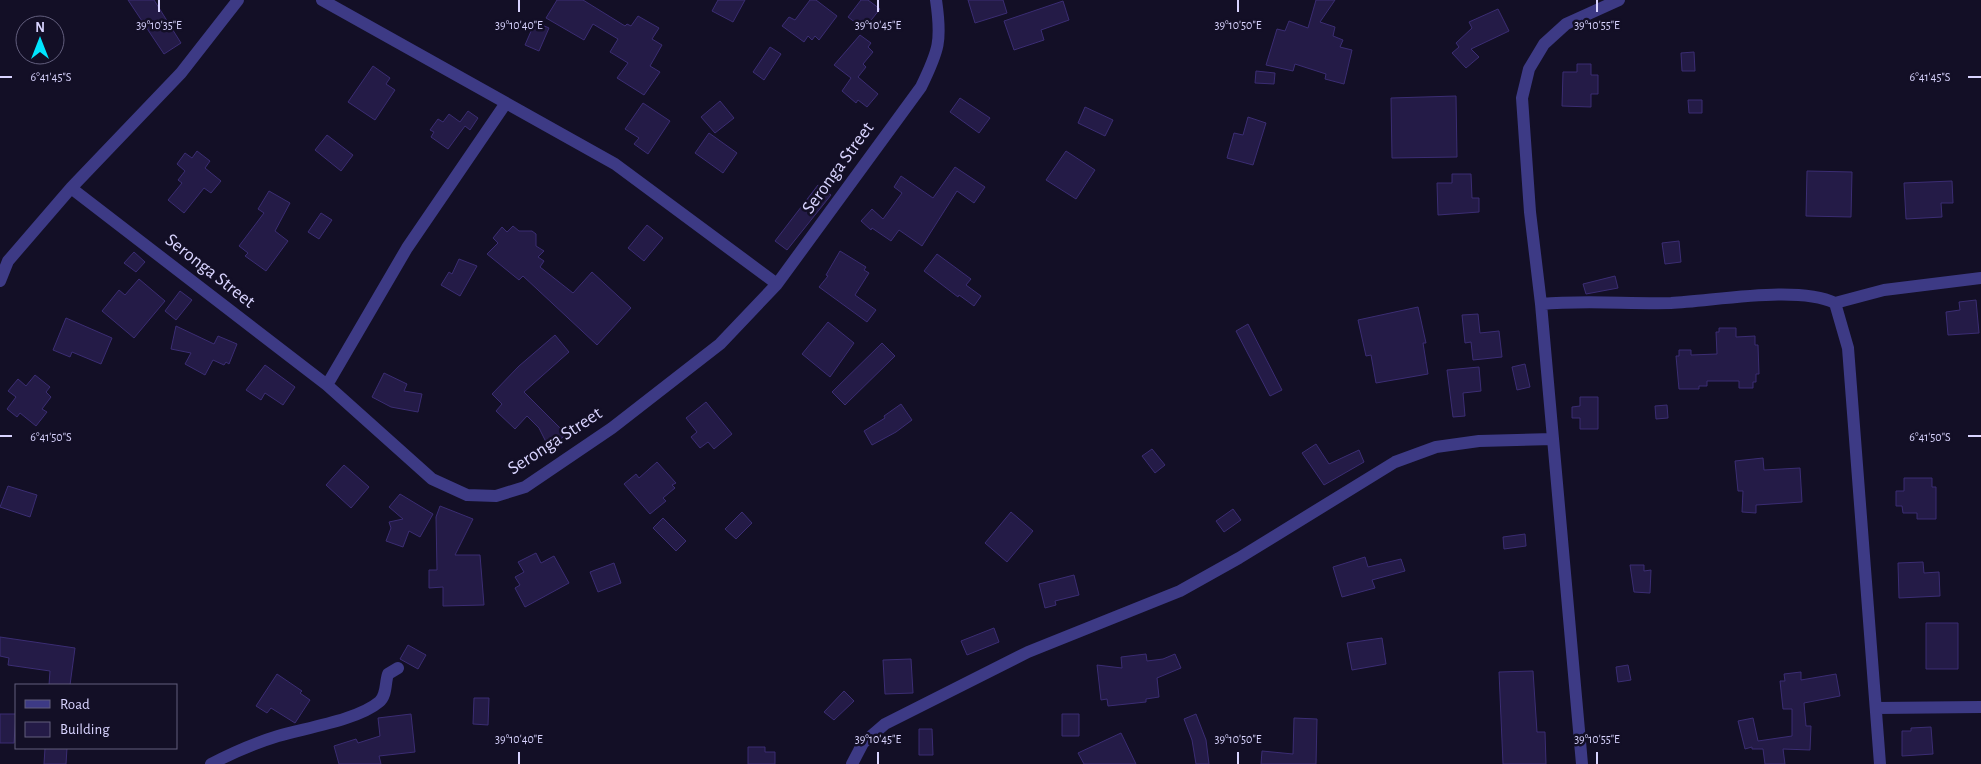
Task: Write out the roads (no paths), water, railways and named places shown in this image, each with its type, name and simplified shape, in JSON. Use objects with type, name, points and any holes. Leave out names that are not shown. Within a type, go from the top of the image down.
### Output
[{"type":"street","points":[[0,281],[4,259],[181,73],[238,0]]},
{"type":"street","points":[[322,0],[615,164],[777,284]]},
{"type":"street","name":"Seronga Street","points":[[71,188],[327,385],[432,479],[467,495],[496,496],[525,487],[612,428],[720,344],[777,284],[921,87],[937,55],[940,28],[936,0]]},
{"type":"street","points":[[1582,764],[1541,304],[1530,212],[1522,98],[1528,69],[1544,44],[1566,24],[1619,0]]},
{"type":"street","points":[[327,385],[407,248],[506,102]]},
{"type":"street","points":[[1541,304],[1671,303],[1790,294],[1822,297],[1834,303],[1884,290],[1981,278]]},
{"type":"street","points":[[1834,303],[1848,348],[1880,764]]},
{"type":"street","points":[[852,764],[863,743],[885,724],[1028,652],[1180,591],[1239,558],[1395,462],[1436,447],[1479,442],[1553,439]]},
{"type":"street","points":[[211,764],[276,737],[333,722],[369,708],[380,701],[385,693],[388,674],[398,668]]},
{"type":"street","points":[[1877,708],[1981,707]]}]
